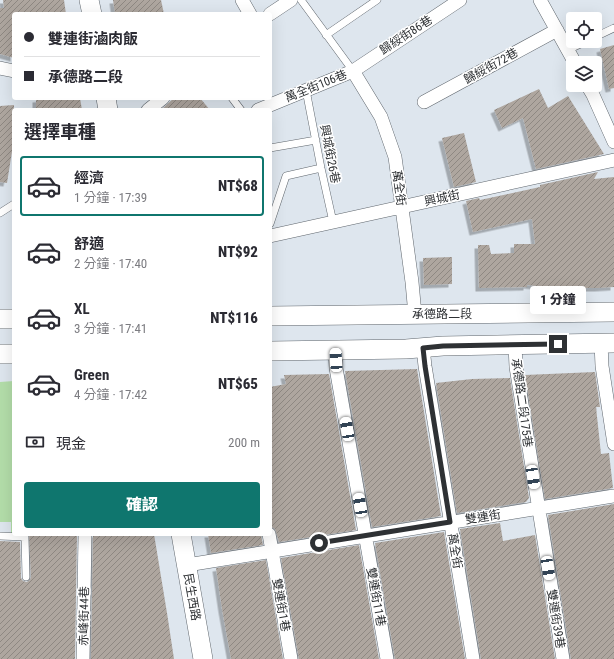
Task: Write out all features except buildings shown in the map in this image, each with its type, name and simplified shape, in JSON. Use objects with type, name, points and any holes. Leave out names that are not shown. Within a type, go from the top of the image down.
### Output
[{"type":"main road","points":[[89,0],[92,12]]},
{"type":"main road","name":"承德路二段","points":[[272,316],[614,312]]},
{"type":"main road","points":[[0,319],[12,319]]},
{"type":"main road","points":[[272,351],[335,351],[443,346],[607,343]]},
{"type":"main road","points":[[0,354],[12,354]]},
{"type":"main road","name":"民生西路","points":[[181,536],[203,659]]},
{"type":"street","points":[[242,0],[249,12]]},
{"type":"street","points":[[272,13],[291,0]]},
{"type":"street","name":"歸綏街86巷","points":[[353,71],[460,0]]},
{"type":"street","points":[[540,0],[571,56]]},
{"type":"street","name":"歸綏街72巷","points":[[424,102],[557,30]]},
{"type":"street","points":[[0,68],[12,71]]},
{"type":"street","name":"萬全街106巷","points":[[263,108],[353,71]]},
{"type":"street","name":"萬全街","points":[[353,71],[381,117],[395,157],[415,315]]},
{"type":"street","points":[[592,92],[614,142]]},
{"type":"street","points":[[150,108],[160,100]]},
{"type":"street","name":"興城街","points":[[272,236],[614,160]]},
{"type":"street","points":[[607,343],[602,366],[614,444]]},
{"type":"street","name":"承德路二段175巷","points":[[515,345],[516,367],[538,508]]},
{"type":"street","name":"萬全街","points":[[423,348],[473,659]]},
{"type":"street","name":"雙連街11巷","points":[[335,351],[336,368],[387,659]]},
{"type":"street","name":"雙連街","points":[[186,565],[614,496]]},
{"type":"street","name":"雙連街39巷","points":[[538,508],[563,659]]},
{"type":"street","name":"赤峰街44巷","points":[[83,659],[85,536]]},
{"type":"street","name":"雙連街1巷","points":[[269,536],[290,659]]},
{"type":"lane","points":[[301,0],[353,71]]},
{"type":"lane","points":[[326,35],[377,0]]},
{"type":"lane","points":[[602,34],[614,28]]},
{"type":"lane","points":[[567,50],[571,48]]},
{"type":"lane","name":"興城街26巷","points":[[306,90],[333,222]]},
{"type":"lane","points":[[272,148],[316,140]]},
{"type":"lane","points":[[272,218],[286,176],[321,168]]},
{"type":"lane","points":[[0,213],[12,205]]},
{"type":"lane","points":[[0,536],[26,537],[26,577]]},
{"type":"green space","points":[[12,381],[11,535],[11,522],[0,522],[0,382]]},
{"type":"route","points":[[319,543],[450,522],[423,348],[443,346],[558,344]]}]
